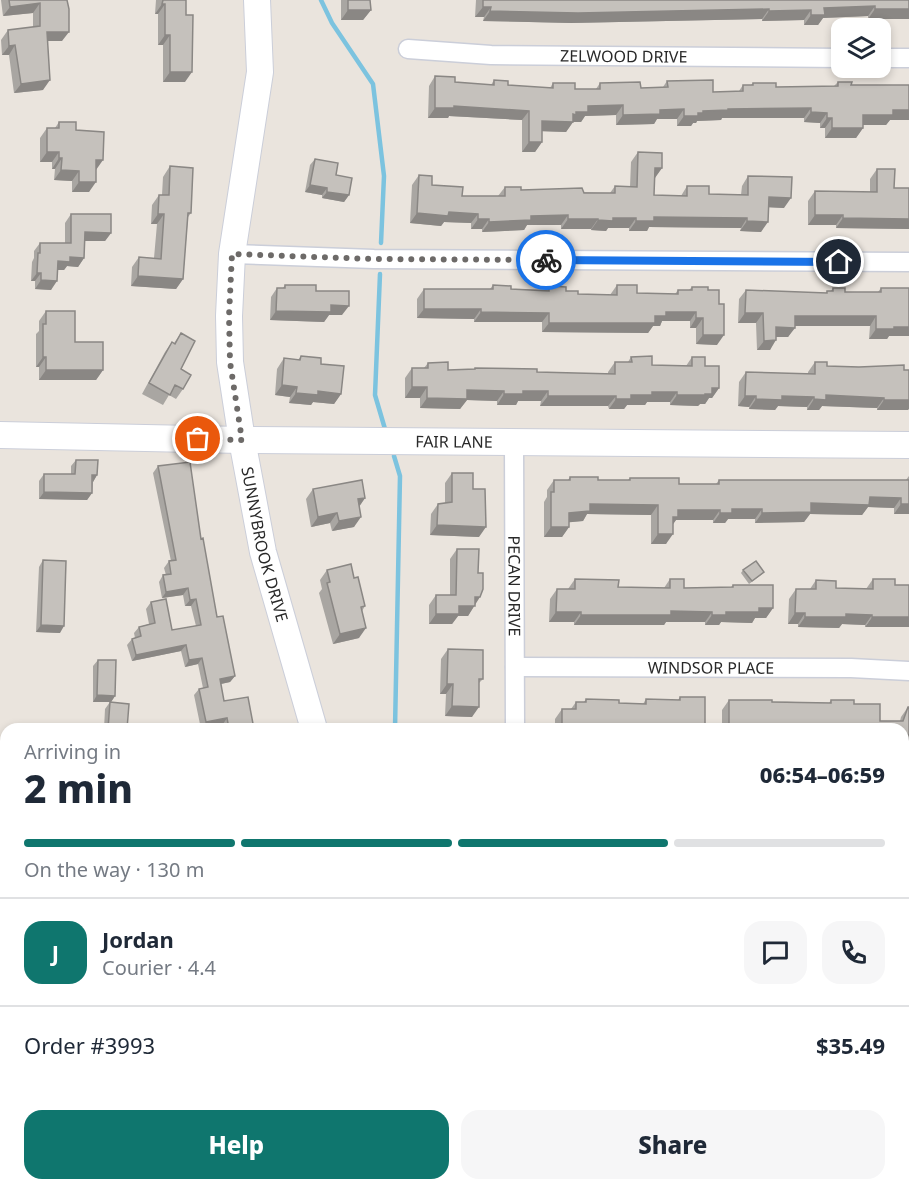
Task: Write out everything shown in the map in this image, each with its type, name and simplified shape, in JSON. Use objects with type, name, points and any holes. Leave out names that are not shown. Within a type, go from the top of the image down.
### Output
[{"type":"street","name":"SUNNYBROOK DRIVE","points":[[257,0],[260,72],[232,254],[229,316],[230,362],[263,552],[312,723]]},
{"type":"street","name":"ZELWOOD DRIVE","points":[[408,50],[491,55],[831,58]]},
{"type":"street","points":[[891,58],[909,58]]},
{"type":"street","points":[[232,254],[386,259],[909,262]]},
{"type":"street","name":"FAIR LANE","points":[[0,435],[242,440],[909,445]]},
{"type":"street","name":"PECAN DRIVE","points":[[514,442],[514,723]]},
{"type":"street","name":"WINDSOR PLACE","points":[[515,667],[838,668],[909,672]]},
{"type":"building","points":[[9,0],[67,0],[69,32],[47,32],[50,80],[21,84],[15,45],[9,46],[8,30],[40,26],[40,3],[10,7]]},
{"type":"building","points":[[163,0],[186,0],[186,15],[193,15],[192,72],[170,72],[170,35],[165,35]]},
{"type":"building","points":[[348,0],[370,0],[371,10],[348,10]]},
{"type":"building","points":[[483,0],[909,0],[909,9],[875,9],[875,6],[824,8],[825,15],[811,15],[811,10],[769,11],[769,9],[578,13],[490,11],[491,7],[483,7]]},
{"type":"building","points":[[435,76],[455,77],[455,82],[494,85],[494,80],[508,81],[508,85],[553,88],[553,83],[575,83],[575,89],[600,89],[600,83],[640,82],[641,88],[668,87],[667,81],[713,80],[713,92],[743,91],[743,85],[753,85],[753,83],[776,83],[776,87],[838,86],[838,82],[852,82],[851,85],[909,85],[909,110],[893,110],[893,115],[863,115],[863,128],[832,128],[832,118],[827,118],[827,113],[811,112],[811,108],[728,109],[703,111],[703,113],[698,113],[698,116],[684,116],[684,109],[660,110],[660,114],[623,115],[623,105],[588,106],[588,112],[573,114],[573,122],[542,121],[542,142],[529,142],[529,111],[454,106],[454,108],[435,108]]},
{"type":"building","points":[[59,122],[76,122],[76,130],[104,132],[103,160],[96,160],[96,182],[79,182],[79,171],[61,170],[62,158],[59,158],[59,152],[47,152],[47,128],[59,128]]},
{"type":"building","points":[[638,152],[662,153],[662,168],[655,168],[654,195],[687,196],[687,186],[709,186],[709,194],[748,195],[748,176],[792,177],[791,198],[769,197],[768,222],[747,221],[747,218],[654,217],[654,221],[613,218],[613,221],[568,219],[568,215],[531,216],[531,220],[489,222],[489,219],[478,219],[478,214],[449,212],[448,216],[417,213],[419,175],[432,176],[432,185],[463,187],[462,196],[505,196],[505,187],[521,187],[521,190],[582,188],[584,193],[615,193],[615,186],[637,187]]},
{"type":"building","points":[[315,159],[338,163],[336,175],[352,178],[349,195],[327,192],[327,188],[310,185]]},
{"type":"building","points":[[170,166],[193,168],[191,213],[188,213],[183,279],[138,276],[139,257],[161,259],[164,214],[158,214],[159,195],[169,195]]},
{"type":"building","points":[[877,169],[895,169],[894,188],[909,188],[909,219],[843,218],[843,215],[815,215],[815,191],[877,192]]},
{"type":"building","points":[[71,214],[111,214],[111,233],[85,232],[84,258],[70,257],[70,262],[58,261],[57,281],[41,280],[41,273],[37,273],[40,243],[71,243]]},
{"type":"building","points":[[285,285],[316,285],[316,291],[349,291],[349,306],[331,305],[331,312],[276,311],[277,288],[285,288]]},
{"type":"building","points":[[493,285],[511,286],[511,289],[549,291],[549,286],[566,287],[566,291],[578,291],[578,294],[617,295],[617,285],[637,285],[637,293],[678,294],[678,290],[708,287],[708,290],[719,290],[719,304],[724,304],[724,335],[703,335],[703,318],[696,318],[696,312],[666,312],[666,316],[655,316],[655,323],[549,323],[549,313],[481,312],[481,309],[424,309],[424,289],[493,289]]},
{"type":"building","points":[[833,288],[845,288],[845,292],[881,292],[881,288],[909,288],[909,327],[876,329],[876,316],[795,316],[795,328],[776,327],[776,340],[764,341],[763,313],[745,313],[746,290],[827,293],[827,291],[833,291]]},
{"type":"building","points":[[46,311],[75,311],[75,342],[103,342],[103,370],[46,370],[46,357],[43,357],[43,324],[46,324]]},
{"type":"building","points":[[181,333],[195,341],[181,369],[191,375],[183,389],[175,385],[170,395],[149,383],[172,342],[175,344]]},
{"type":"building","points":[[301,356],[321,358],[321,364],[344,366],[341,394],[318,391],[318,395],[296,393],[297,387],[282,385],[284,358],[300,360]]},
{"type":"building","points":[[652,356],[652,365],[692,366],[692,357],[705,357],[705,366],[719,366],[719,388],[712,388],[712,394],[705,395],[652,392],[652,395],[631,395],[631,399],[616,399],[616,396],[548,396],[548,391],[504,394],[504,391],[467,390],[467,399],[427,398],[427,387],[412,387],[412,368],[428,368],[428,363],[448,362],[448,370],[537,369],[537,372],[615,374],[615,362],[632,362],[631,357]]},
{"type":"building","points":[[815,362],[827,362],[827,366],[904,365],[904,370],[909,370],[909,400],[826,395],[826,400],[814,399],[814,397],[782,396],[782,400],[756,399],[756,396],[745,396],[746,372],[815,374]]},
{"type":"building","points":[[76,460],[98,460],[97,475],[92,475],[92,493],[44,492],[44,474],[75,474]]},
{"type":"building","points":[[190,462],[201,539],[203,538],[217,617],[223,616],[235,676],[220,679],[224,701],[248,697],[253,723],[228,723],[227,718],[206,722],[199,689],[208,687],[202,658],[189,660],[186,645],[136,655],[132,639],[141,636],[139,627],[155,623],[151,602],[166,599],[172,630],[201,625],[196,599],[190,600],[188,588],[166,592],[163,575],[171,574],[169,561],[176,560],[158,466]]},
{"type":"building","points":[[452,473],[473,473],[473,489],[485,489],[486,527],[437,525],[438,504],[452,502]]},
{"type":"building","points":[[570,477],[598,477],[598,480],[679,478],[679,484],[719,484],[719,480],[909,480],[909,504],[901,504],[901,498],[870,497],[869,505],[811,503],[811,512],[762,513],[762,509],[732,509],[732,513],[720,513],[720,510],[678,510],[678,517],[673,517],[673,534],[658,534],[658,505],[590,504],[590,511],[569,513],[569,527],[551,527],[551,492],[554,492],[554,480],[570,480]]},
{"type":"building","points":[[362,480],[365,498],[358,499],[361,517],[339,521],[337,513],[318,517],[313,489]]},
{"type":"building","points":[[457,549],[479,549],[478,573],[483,573],[483,589],[480,597],[475,597],[475,606],[459,606],[459,614],[436,614],[436,595],[456,595]]},
{"type":"building","points":[[43,560],[66,561],[64,626],[41,625]]},
{"type":"building","points":[[756,561],[764,572],[752,581],[743,570]]},
{"type":"building","points":[[351,564],[354,578],[358,577],[365,606],[361,607],[366,628],[340,634],[327,583],[330,582],[327,570]]},
{"type":"building","points":[[575,579],[619,580],[618,587],[670,588],[670,579],[684,579],[684,588],[773,585],[773,608],[759,608],[759,612],[726,612],[726,615],[712,615],[712,612],[671,611],[671,615],[581,615],[581,612],[556,612],[557,589],[575,589]]},
{"type":"building","points":[[873,579],[895,579],[895,585],[909,585],[909,617],[846,614],[846,617],[805,617],[805,613],[795,613],[796,589],[816,589],[816,580],[836,581],[836,588],[873,589]]},
{"type":"building","points":[[448,649],[483,650],[483,679],[479,679],[479,707],[452,706],[453,684],[447,684]]},
{"type":"building","points":[[98,660],[116,660],[115,696],[97,695]]},
{"type":"building","points":[[680,697],[705,697],[705,723],[562,723],[562,709],[576,709],[576,702],[586,702],[586,699],[646,704],[646,699],[680,700]]},
{"type":"building","points":[[729,700],[831,703],[831,700],[854,700],[854,704],[880,704],[880,721],[903,721],[909,707],[909,723],[729,723]]},
{"type":"building","points":[[110,702],[129,704],[127,723],[108,723]]},
{"type":"waterway","points":[[321,0],[332,23],[373,84],[384,176],[381,243]]},
{"type":"waterway","points":[[380,274],[375,395],[385,429]]},
{"type":"waterway","points":[[394,456],[400,476],[395,723]]},
{"type":"way so far","points":[[198,439],[242,440],[230,362],[229,316],[232,254],[374,259],[546,260]]},
{"type":"route","points":[[546,260],[839,262]]}]
